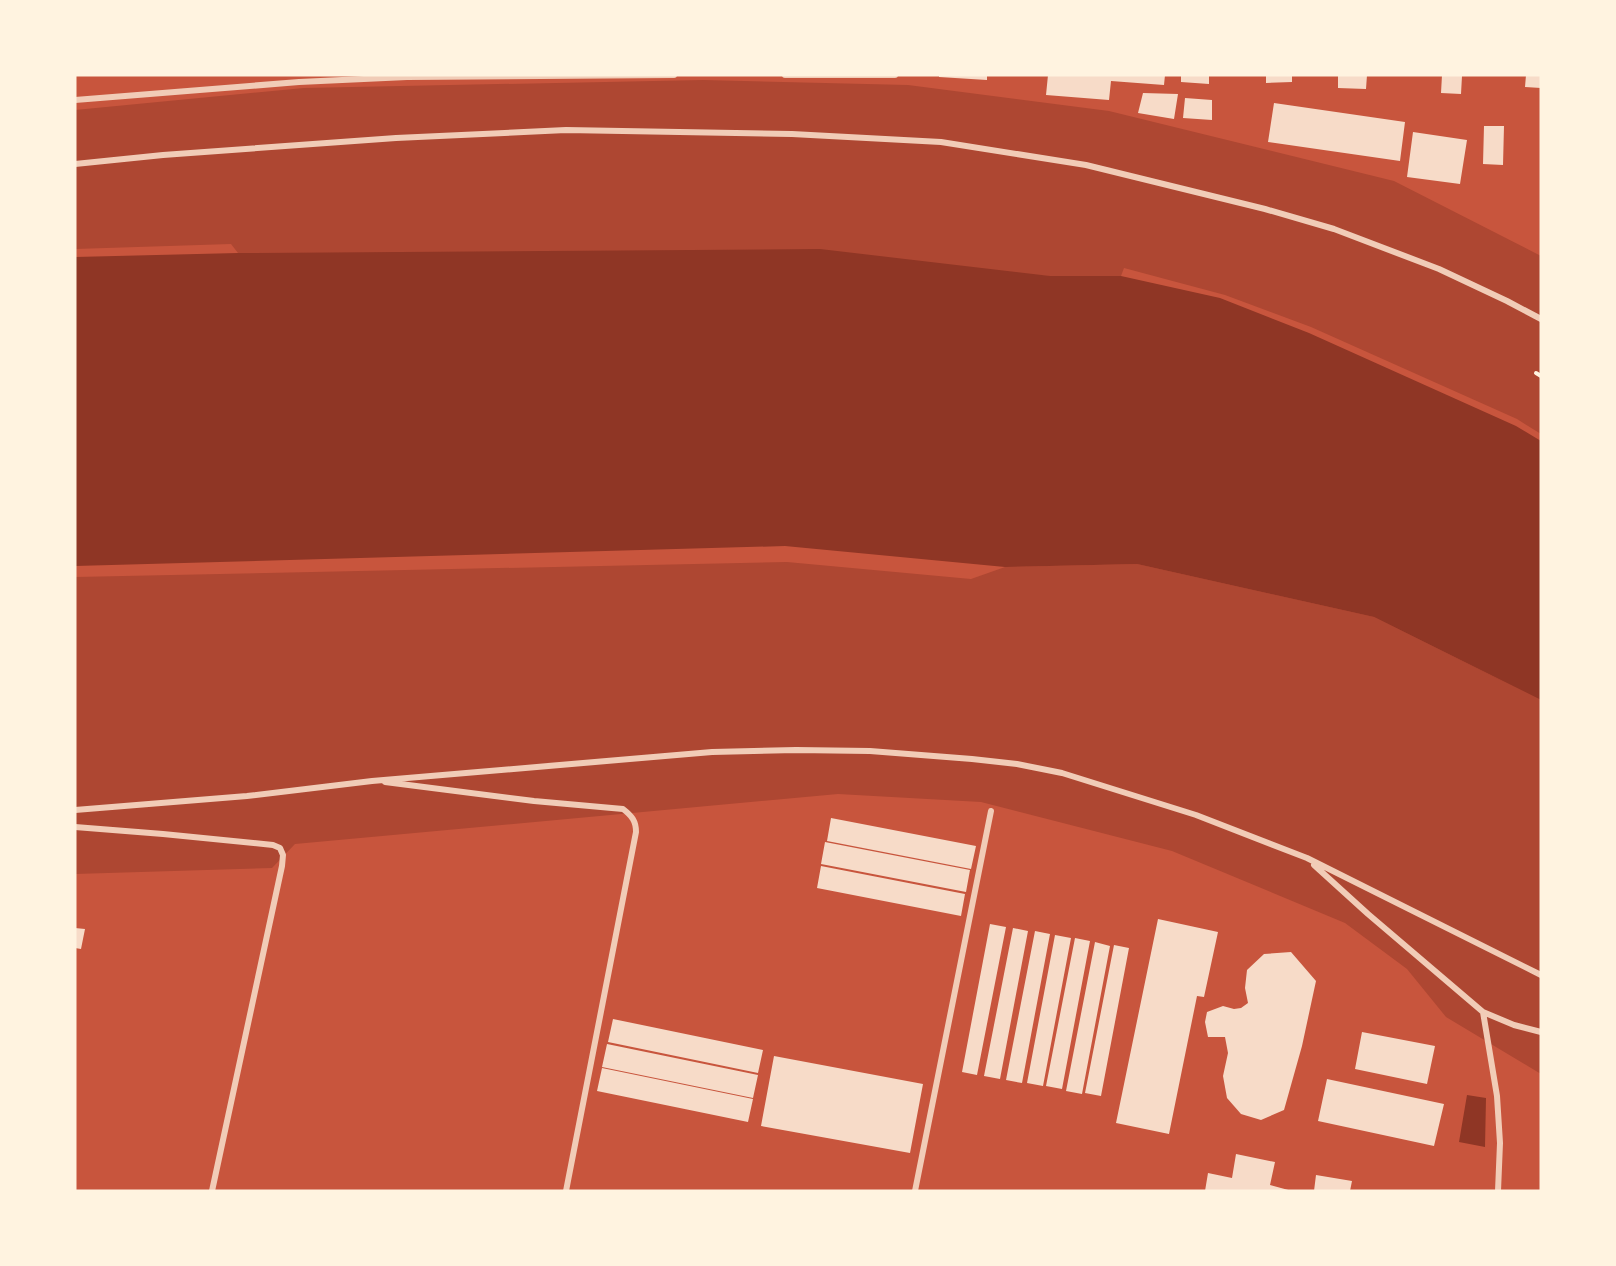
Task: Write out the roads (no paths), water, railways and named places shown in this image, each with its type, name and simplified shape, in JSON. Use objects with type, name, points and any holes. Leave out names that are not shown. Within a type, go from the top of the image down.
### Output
[{"type":"street","points":[[75,100],[288,83],[406,77],[674,75]]},
{"type":"street","points":[[786,75],[895,75]]},
{"type":"street","points":[[75,164],[163,155],[396,138],[566,130],[792,134],[941,142],[1086,165],[1265,209],[1334,229],[1439,269],[1541,319]]},
{"type":"street","points":[[75,810],[247,796],[372,781],[712,752],[796,750],[922,754],[1017,764],[1062,772],[1196,815],[1307,858],[1541,975]]},
{"type":"street","points":[[372,781],[534,801],[623,809],[636,823],[566,1191]]},
{"type":"street","points":[[915,1191],[991,811]]},
{"type":"street","points":[[75,827],[273,845],[280,848],[283,855],[212,1191]]},
{"type":"street","points":[[1307,858],[1368,914],[1483,1012],[1514,1025],[1541,1032]]},
{"type":"street","points":[[1483,1012],[1497,1096],[1500,1143],[1498,1191]]}]
